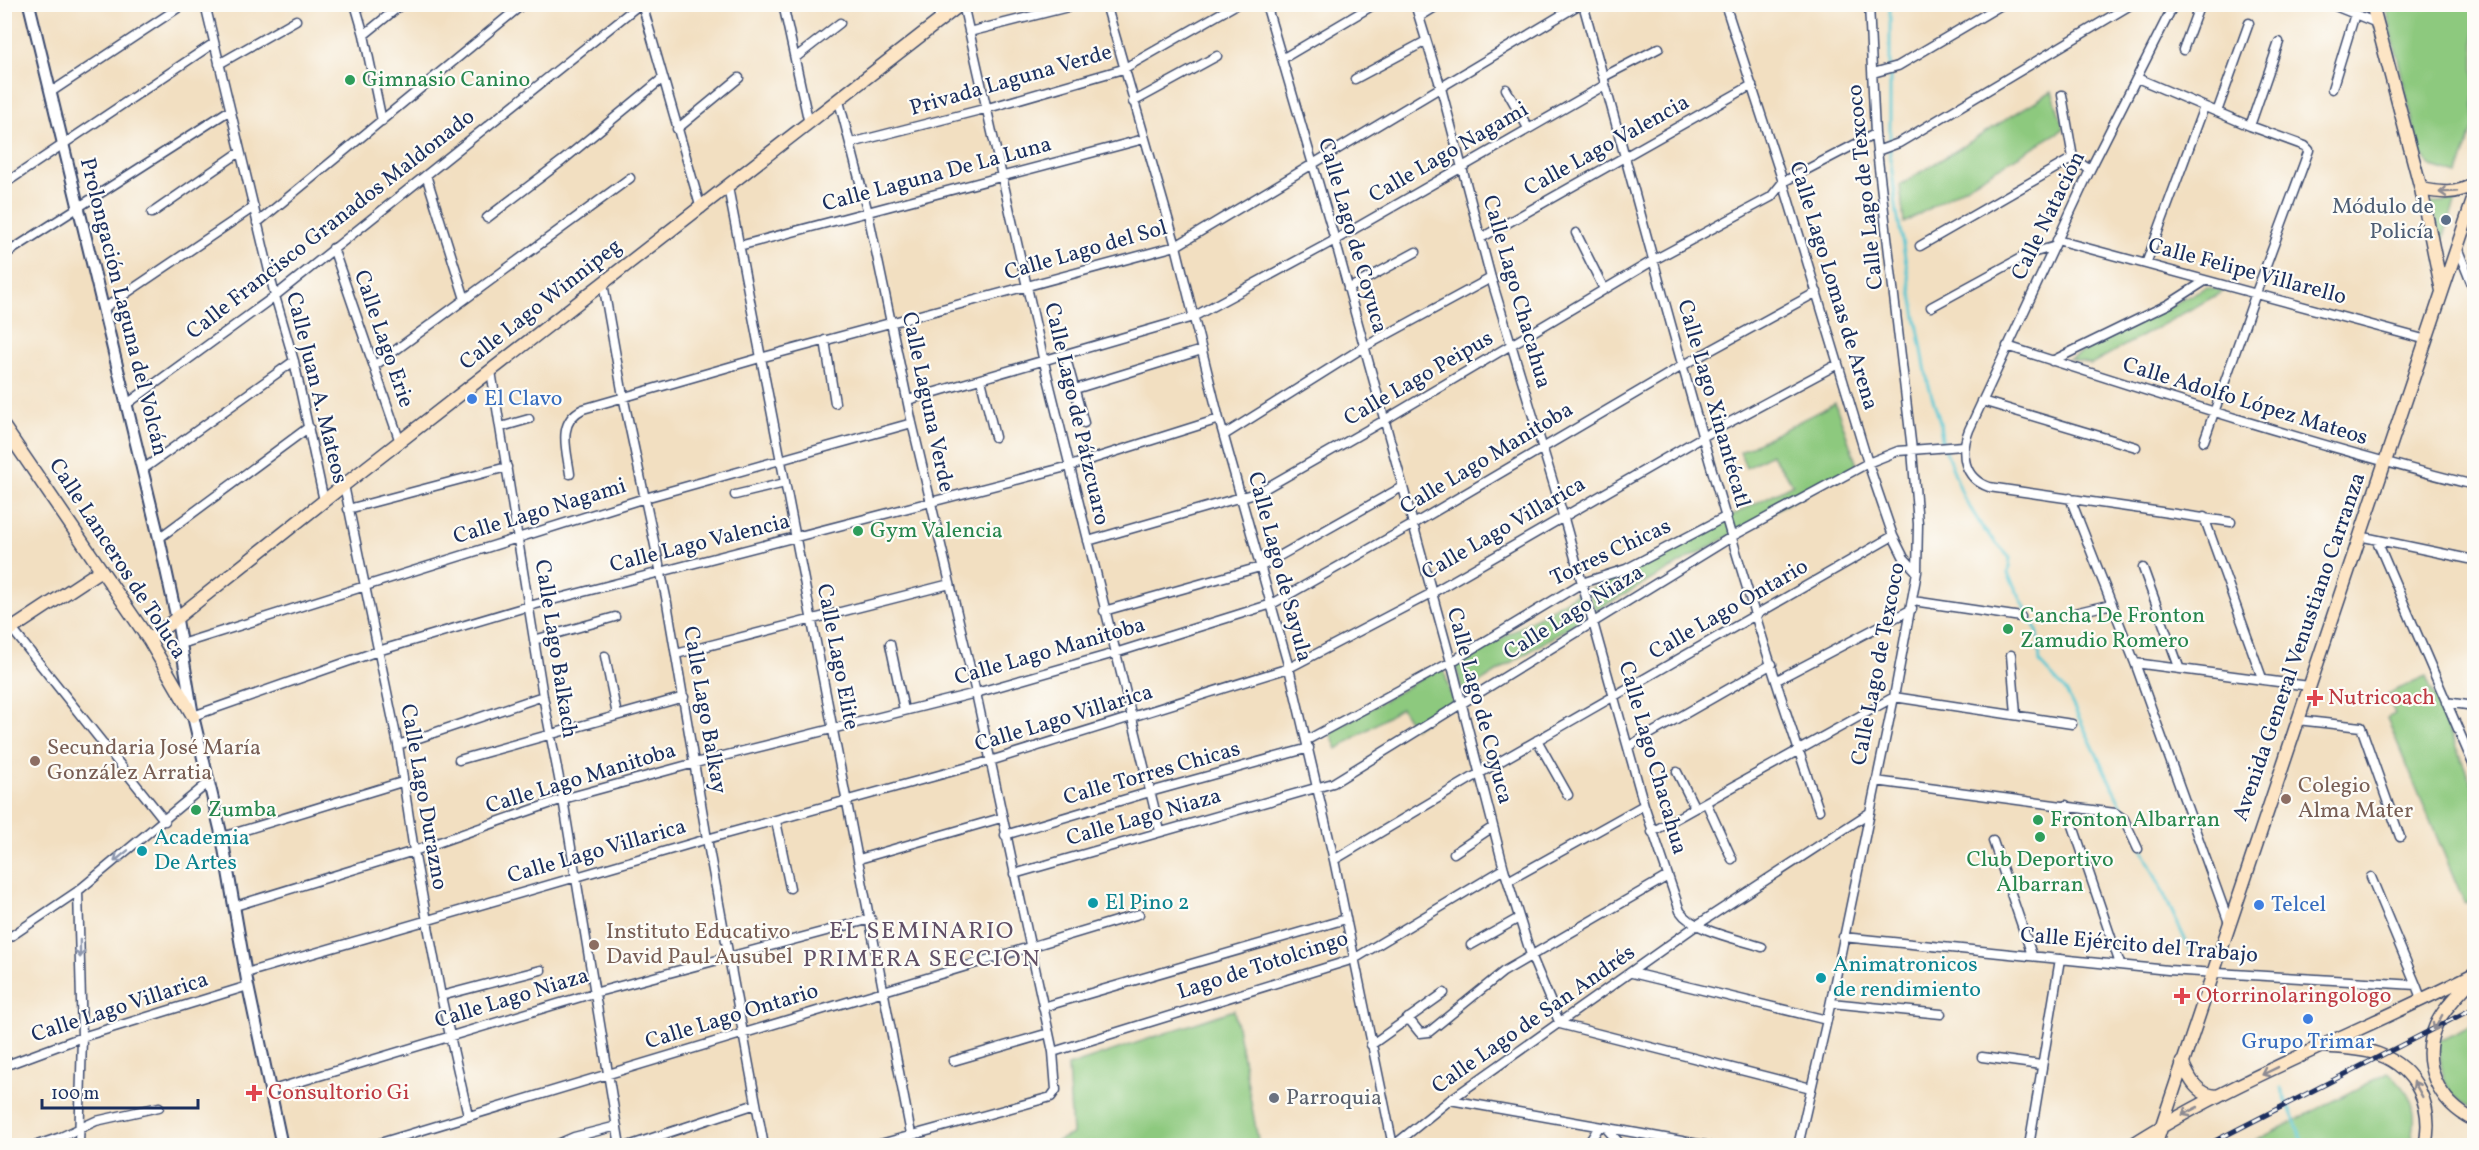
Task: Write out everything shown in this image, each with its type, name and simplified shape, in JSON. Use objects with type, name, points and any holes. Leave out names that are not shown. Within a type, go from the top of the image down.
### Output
[{"type":"main road","name":"Calle Lago Winnipeg","points":[[149,640],[603,282],[701,209],[962,4]]},
{"type":"main road","points":[[2372,4],[2421,189],[2443,292]]},
{"type":"main road","points":[[2421,189],[2447,193],[2458,192],[2475,184]]},
{"type":"main road","name":"Avenida General Venustiano Carranza","points":[[2155,1146],[2475,197]]},
{"type":"main road","name":"Calle Lanceros de Toluca","points":[[4,427],[149,640],[193,716]]},
{"type":"main road","points":[[7,628],[101,570]]},
{"type":"main road","points":[[2130,1146],[2162,1125],[2218,1096],[2475,976]]},
{"type":"main road","points":[[2475,976],[2437,1024],[2430,1052],[2432,1072],[2439,1089],[2459,1112],[2475,1120]]},
{"type":"main road","points":[[2322,1046],[2377,1054],[2404,1069],[2417,1085],[2425,1104],[2428,1125],[2425,1146]]},
{"type":"main road","points":[[2182,1062],[2195,1086],[2205,1094],[2218,1096]]},
{"type":"street","name":"Prolongación Laguna del Volcán","points":[[29,4],[159,538],[177,620],[193,716],[222,837],[248,986],[282,1146]]},
{"type":"street","points":[[51,92],[184,4]]},
{"type":"street","name":"Calle Juan A. Mateos","points":[[205,4],[275,296],[294,361],[324,501]]},
{"type":"street","points":[[355,4],[382,120]]},
{"type":"street","points":[[364,35],[402,4]]},
{"type":"street","points":[[257,223],[523,4]]},
{"type":"street","points":[[641,4],[701,209]]},
{"type":"street","name":"Calle Francisco Granados Maldonado","points":[[127,405],[275,296],[641,4]]},
{"type":"street","points":[[783,4],[809,124]]},
{"type":"street","points":[[936,4],[940,20]]},
{"type":"street","name":"Calle Lago de Pátzcuaro","points":[[962,4],[988,108],[1044,362],[1160,831]]},
{"type":"street","points":[[969,32],[1080,4]]},
{"type":"street","name":"Calle Lago de Sayula","points":[[1106,4],[1176,246],[1219,419],[1289,668],[1334,860],[1393,1146]]},
{"type":"street","name":"Privada Laguna Verde","points":[[851,142],[988,108],[1124,69],[1237,4]]},
{"type":"street","name":"Calle Lago de Coyuca","points":[[1266,4],[1335,240],[1480,772],[1504,869],[1531,955],[1560,1024]]},
{"type":"street","points":[[1282,59],[1375,4]]},
{"type":"street","name":"Calle Lago Chacahua","points":[[1416,4],[1441,88],[1491,278],[1543,446],[1652,832],[1680,911],[1697,926]]},
{"type":"street","points":[[1419,17],[1440,4]]},
{"type":"street","name":"Calle Lago Xinantécatl","points":[[1581,4],[1625,155],[1682,366],[1798,749],[1819,810]]},
{"type":"street","name":"Calle Lago del Sol","points":[[570,474],[565,438],[566,425],[577,412],[623,396],[760,358],[1176,246],[1581,4]]},
{"type":"street","name":"Calle Lago de Texcoco","points":[[1798,1146],[1831,1003],[1894,698],[1917,572],[1918,524],[1912,450],[1885,148],[1875,134],[1869,4]]},
{"type":"street","points":[[1873,73],[1896,67],[2003,4]]},
{"type":"street","points":[[1885,148],[2132,4]]},
{"type":"street","name":"Calle Natación","points":[[1963,446],[2007,346],[2090,170],[2174,4]]},
{"type":"street","points":[[2183,50],[2200,4]]},
{"type":"street","points":[[2330,4],[2377,23]]},
{"type":"street","name":"Calle Lago Lomas de Arena","points":[[1728,5],[1784,182],[1868,463],[1893,536],[1904,558],[1917,572]]},
{"type":"street","points":[[2332,89],[2355,14]]},
{"type":"street","points":[[219,64],[296,20]]},
{"type":"street","points":[[795,58],[840,23]]},
{"type":"street","points":[[2217,112],[2249,23]]},
{"type":"street","points":[[1355,79],[1426,41]]},
{"type":"street","points":[[2250,126],[2279,42]]},
{"type":"street","points":[[4,184],[214,43]]},
{"type":"street","name":"Calle Lago Nagami","points":[[908,400],[1193,317],[1335,240],[1462,167],[1659,48]]},
{"type":"street","points":[[1133,102],[1217,56]]},
{"type":"street","points":[[487,218],[562,161],[663,78]]},
{"type":"street","points":[[677,129],[739,78]]},
{"type":"street","points":[[2137,78],[2250,126],[2305,146],[2309,152],[2204,441]]},
{"type":"street","name":"Calle Lago Valencia","points":[[1480,238],[1752,85]]},
{"type":"street","points":[[1506,89],[1528,128]]},
{"type":"street","points":[[2062,95],[2073,158],[2090,170]]},
{"type":"street","name":"Calle Laguna Verde","points":[[839,101],[868,213],[912,423],[976,693],[1053,1052],[1055,1094],[1051,1097],[911,1134]]},
{"type":"street","points":[[2146,264],[2204,107]]},
{"type":"street","points":[[4,255],[230,110]]},
{"type":"street","name":"Calle Lago Peipus","points":[[1088,541],[1242,498],[1267,488],[1654,260],[1771,197],[1784,182],[1875,134]]},
{"type":"street","name":"Calle Laguna De La Luna","points":[[739,246],[1144,139]]},
{"type":"street","points":[[152,213],[240,152]]},
{"type":"street","points":[[1920,246],[2073,158]]},
{"type":"street","points":[[426,175],[465,299]]},
{"type":"street","points":[[374,366],[630,178]]},
{"type":"street","name":"Calle Lago Elite","points":[[728,187],[832,728],[885,989],[911,1134]]},
{"type":"street","points":[[103,309],[254,207]]},
{"type":"street","points":[[1576,233],[1604,290]]},
{"type":"street","points":[[1931,307],[2028,254],[2055,244]]},
{"type":"street","name":"Calle Felipe Villarello","points":[[2055,244],[2146,264],[2427,340]]},
{"type":"street","name":"Calle Lago Erie","points":[[333,248],[400,442]]},
{"type":"street","points":[[2458,250],[2475,290]]},
{"type":"street","points":[[1348,289],[1416,252]]},
{"type":"street","points":[[1224,435],[1364,347],[1491,278]]},
{"type":"street","points":[[2052,361],[2169,304],[2205,281]]},
{"type":"street","name":"Calle Lago Balkay","points":[[603,282],[623,396],[661,571],[764,1146]]},
{"type":"street","name":"Calle Lago Manitoba","points":[[235,906],[414,851],[563,799],[695,763],[976,693],[1272,604],[1412,525],[1682,366],[1817,292]]},
{"type":"street","points":[[825,340],[835,403]]},
{"type":"street","name":"Calle Adolfo López Mateos","points":[[2007,346],[2214,414],[2385,463],[2475,485]]},
{"type":"street","points":[[1075,389],[1202,350]]},
{"type":"street","points":[[1065,356],[1084,423]]},
{"type":"street","points":[[142,470],[294,361]]},
{"type":"street","name":"Calle Lago Villarica","points":[[246,973],[707,838],[847,802],[990,761],[1289,668],[1430,594],[1563,515],[1838,364]]},
{"type":"street","name":"Calle Lago Balkach","points":[[491,371],[543,696],[563,799],[620,1146]]},
{"type":"street","points":[[981,380],[995,437]]},
{"type":"street","points":[[1982,401],[2136,447]]},
{"type":"street","points":[[501,427],[529,419]]},
{"type":"street","name":"Calle Lago Valencia","points":[[193,716],[378,651],[529,606],[1070,466],[1219,419]]},
{"type":"street","name":"Calle Lago Nagami","points":[[181,644],[645,498],[912,423]]},
{"type":"street","points":[[159,538],[309,427]]},
{"type":"street","points":[[1963,446],[1968,470],[1982,484],[2232,522]]},
{"type":"street","name":"Calle Lago Niaza","points":[[1014,874],[1318,788],[1339,780],[1593,621],[1733,537],[1868,463],[1888,454],[1963,446]]},
{"type":"street","points":[[348,509],[507,467]]},
{"type":"street","points":[[735,495],[785,483]]},
{"type":"street","name":"Calle Lago Durazno","points":[[344,485],[363,586],[398,745],[402,782],[426,920],[449,1036],[468,1115]]},
{"type":"street","points":[[1104,611],[1260,567],[1402,488]]},
{"type":"street","points":[[2070,498],[2135,663],[2229,923]]},
{"type":"street","name":"Torres Chicas","points":[[1450,662],[1582,583],[1626,569],[1727,516]]},
{"type":"street","points":[[2204,517],[2262,678]]},
{"type":"street","name":"Calle Lago Ontario","points":[[1334,860],[1480,772],[1615,697],[1893,536]]},
{"type":"street","points":[[2359,536],[2475,560]]},
{"type":"street","points":[[2377,541],[2475,766]]},
{"type":"street","points":[[2143,568],[2179,667]]},
{"type":"street","points":[[676,654],[950,584]]},
{"type":"street","points":[[2070,614],[2112,604]]},
{"type":"street","points":[[1777,680],[1912,605],[2021,617]]},
{"type":"street","points":[[534,640],[615,617]]},
{"type":"street","points":[[7,628],[165,821]]},
{"type":"street","points":[[890,644],[904,710]]},
{"type":"street","points":[[2011,655],[2016,714]]},
{"type":"street","points":[[605,656],[617,715]]},
{"type":"street","name":"Calle Torres Chicas","points":[[1005,836],[1308,744],[1450,662]]},
{"type":"street","points":[[2135,663],[2179,667],[2309,686]]},
{"type":"street","points":[[1629,746],[1772,664]]},
{"type":"street","points":[[398,745],[543,696]]},
{"type":"street","points":[[459,760],[684,697]]},
{"type":"street","points":[[1652,832],[1798,749],[1894,698],[2016,714],[2072,724]]},
{"type":"street","points":[[2446,702],[2475,706]]},
{"type":"street","points":[[2297,720],[2361,727],[2400,837]]},
{"type":"street","points":[[1538,740],[1568,795]]},
{"type":"street","points":[[1677,772],[1695,808]]},
{"type":"street","points":[[1876,781],[2066,805],[2121,816],[2138,849]]},
{"type":"street","points":[[222,837],[402,782]]},
{"type":"street","points":[[6,938],[78,891],[208,783]]},
{"type":"street","points":[[1706,802],[1732,859]]},
{"type":"street","points":[[1508,881],[1644,804]]},
{"type":"street","points":[[2066,805],[2120,964]]},
{"type":"street","name":"Calle Lago de San Andrés","points":[[1393,1146],[1450,1100],[1697,926],[1869,813]]},
{"type":"street","points":[[859,859],[1001,818]]},
{"type":"street","points":[[776,821],[790,888]]},
{"type":"street","points":[[1454,853],[1493,827]]},
{"type":"street","points":[[1993,841],[2032,956]]},
{"type":"street","name":"Lago de Totolcingo","points":[[1053,1052],[1354,959],[1504,869]]},
{"type":"street","points":[[1408,1018],[1420,1033],[1429,1032],[1491,981],[1531,955],[1668,876]]},
{"type":"street","points":[[2371,877],[2422,1001]]},
{"type":"street","points":[[78,891],[82,1037],[79,1146]]},
{"type":"street","name":"Calle Lago Ontario","points":[[370,1146],[1139,914]]},
{"type":"street","points":[[1471,945],[1519,918]]},
{"type":"street","name":"Calle Lago Niaza","points":[[269,1091],[594,993],[871,919]]},
{"type":"street","points":[[1043,1006],[1346,919]]},
{"type":"street","points":[[1697,926],[1762,946]]},
{"type":"street","name":"Calle Ejército del Trabajo","points":[[1843,937],[2168,970],[2416,985]]},
{"type":"street","points":[[2029,1146],[2041,1065],[2061,959]]},
{"type":"street","points":[[441,996],[541,970]]},
{"type":"street","points":[[1632,973],[1827,1020]]},
{"type":"street","name":"Calle Lago Villarica","points":[[4,1066],[82,1037],[248,986]]},
{"type":"street","points":[[1371,1045],[1444,993]]},
{"type":"street","points":[[1831,1003],[1941,1014]]},
{"type":"street","points":[[1560,1024],[1811,1088]]},
{"type":"street","points":[[953,1061],[1049,1033]]},
{"type":"street","points":[[1983,1057],[2041,1065]]},
{"type":"street","points":[[1450,1100],[1710,1146]]},
{"type":"street","points":[[628,1146],[756,1104]]},
{"type":"street","points":[[34,1146],[96,1121],[159,1107]]},
{"type":"street","points":[[553,1146],[574,1137],[617,1126]]},
{"type":"street","points":[[1587,1146],[1603,1127]]},
{"type":"street","points":[[1603,1127],[1622,1146]]},
{"type":"street","points":[[873,1146],[911,1134]]},
{"type":"green space","points":[[2385,5],[2468,5],[2474,7],[2474,126],[2458,175],[2432,167],[2420,152]]},
{"type":"green space","points":[[2052,91],[2064,129],[1904,223],[1900,185]]},
{"type":"green space","points":[[2456,200],[2442,242],[2431,203]]},
{"type":"green space","points":[[2206,287],[2224,291],[2091,364],[2069,359]]},
{"type":"green space","points":[[1835,403],[1857,465],[1595,611],[1588,590],[1793,484],[1771,454],[1746,468],[1740,452]]},
{"type":"green space","points":[[1578,593],[1583,618],[1463,693],[1456,665]]},
{"type":"green space","points":[[1443,666],[1453,704],[1414,728],[1401,708],[1337,749],[1330,732]]},
{"type":"green space","points":[[2426,677],[2474,789],[2474,900],[2465,904],[2387,718],[2395,714],[2387,694]]},
{"type":"green space","points":[[1234,1010],[1259,1145],[1049,1145],[1072,1134],[1068,1066]]},
{"type":"green space","points":[[2474,1024],[2474,1109],[2455,1097],[2449,1090],[2443,1073],[2439,1041]]},
{"type":"green space","points":[[2388,1073],[2404,1088],[2412,1105],[2414,1124],[2410,1145],[2247,1145]]},
{"type":"waterway","points":[[1890,4],[1890,155],[1897,213],[1928,383],[1940,422],[1942,441],[1964,498],[1984,530],[2010,558],[2008,574],[2038,633],[2040,663],[2066,691],[2128,819]]},
{"type":"waterway","points":[[2141,846],[2190,950]]},
{"type":"waterway","points":[[2281,1088],[2305,1146]]},
{"type":"railway","points":[[2205,1146],[2474,1008]]},
{"type":"place","name":"Gimnasio Canino","points":[[350,80]]},
{"type":"place","name":"Módulo de Policía","points":[[2446,220]]},
{"type":"place","name":"El Clavo","points":[[472,399]]},
{"type":"place","name":"Gym Valencia","points":[[858,531]]},
{"type":"place","name":"Cancha De Fronton Zamudio Romero","points":[[2008,629]]},
{"type":"place","name":"Nutricoach","points":[[2315,698]]},
{"type":"place","name":"Secundaria José María González Arratia","points":[[35,761]]},
{"type":"place","name":"Colegio Alma Mater","points":[[2286,799]]},
{"type":"place","name":"Zumba","points":[[196,810]]},
{"type":"place","name":"Fronton Albarran","points":[[2038,820]]},
{"type":"place","name":"Club Deportivo Albarran","points":[[2040,837]]},
{"type":"place","name":"Academia De Artes","points":[[142,851]]},
{"type":"place","name":"El Pino 2","points":[[1093,903]]},
{"type":"place","name":"Telcel","points":[[2259,905]]},
{"type":"place","name":"Instituto Educativo David Paul Ausubel","points":[[594,945]]},
{"type":"place","name":"Animatronicos de rendimiento","points":[[1821,978]]},
{"type":"place","name":"Otorrinolaringologo","points":[[2182,996]]},
{"type":"place","name":"Grupo Trimar","points":[[2308,1019]]},
{"type":"place","name":"Consultorio Gi","points":[[254,1093]]},
{"type":"place","name":"Parroquia","points":[[1274,1098]]},
{"type":"district","name":"EL SEMINARIO PRIMERA SECCION","points":[[922,946]]}]
